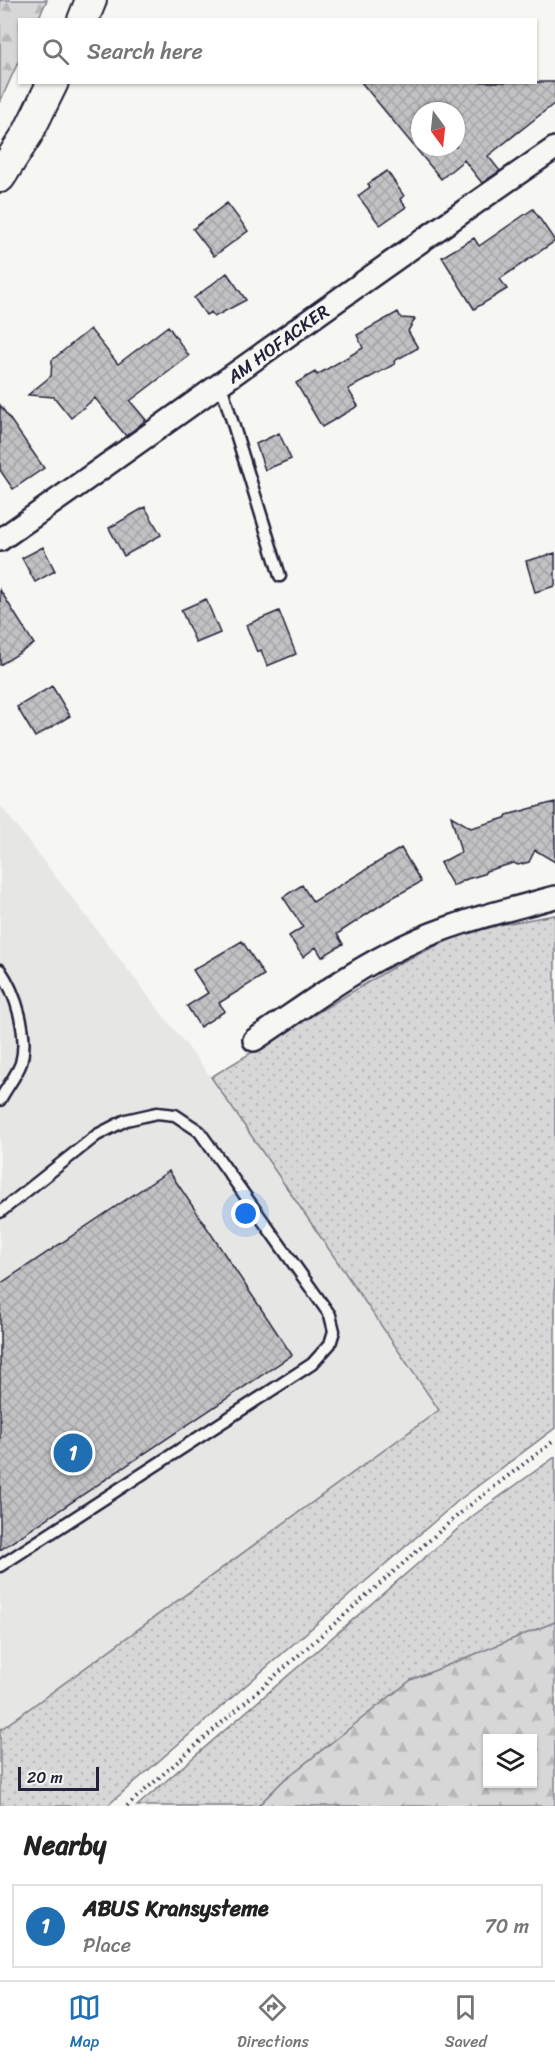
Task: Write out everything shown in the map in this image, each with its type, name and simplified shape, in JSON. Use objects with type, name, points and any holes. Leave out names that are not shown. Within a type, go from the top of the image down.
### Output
[{"type":"main road","points":[[84,18],[91,0]]},
{"type":"main road","points":[[0,177],[28,133],[52,84]]},
{"type":"street","name":"AM HOFACKER","points":[[0,540],[221,385],[427,236],[555,148]]},
{"type":"street","points":[[254,1040],[359,971],[406,944],[464,921],[555,897]]},
{"type":"lane","points":[[221,385],[280,576]]},
{"type":"lane","points":[[0,970],[6,979],[24,1028],[21,1064],[0,1100]]},
{"type":"lane","points":[[0,1212],[97,1135],[126,1120],[157,1113],[175,1115],[199,1131],[330,1315],[334,1331],[330,1344],[312,1364],[0,1566]]},
{"type":"path","points":[[127,1806],[465,1509],[555,1440]]},
{"type":"shaded area","points":[[0,805],[211,1077],[439,1410],[0,1730]]},
{"type":"green space","points":[[0,0],[47,0],[38,18],[18,18],[18,62],[0,102]]},
{"type":"green space","points":[[555,915],[555,1428],[459,1500],[107,1806],[0,1806],[0,1730],[439,1410],[211,1077],[400,963],[470,930]]},
{"type":"green space","points":[[555,1457],[555,1622],[412,1680],[284,1780],[258,1806],[137,1806],[474,1515]]},
{"type":"green space","points":[[555,1622],[555,1806],[258,1806],[284,1780],[411,1680]]},
{"type":"building","points":[[537,82],[555,82],[555,103],[488,156],[500,171],[482,183],[464,160],[441,179],[422,156],[465,156],[465,102],[411,102],[411,143],[363,84],[537,84]]},
{"type":"building","points":[[387,171],[404,196],[400,199],[406,207],[380,225],[358,196],[370,187],[368,184]]},
{"type":"building","points":[[227,203],[248,231],[214,256],[193,229]]},
{"type":"building","points":[[533,209],[555,241],[500,279],[507,289],[474,309],[442,257],[474,238],[479,246]]},
{"type":"building","points":[[227,273],[246,300],[214,317],[211,312],[206,315],[194,298]]},
{"type":"building","points":[[398,312],[401,318],[415,319],[408,331],[418,348],[394,361],[395,364],[348,389],[358,406],[322,427],[296,383],[315,372],[317,375],[363,348],[357,335]]},
{"type":"building","points":[[168,326],[189,356],[130,401],[146,420],[126,436],[95,398],[71,418],[54,397],[28,395],[51,376],[52,360],[90,329],[118,364]]},
{"type":"building","points":[[0,405],[44,468],[13,489],[0,470]]},
{"type":"building","points":[[279,433],[291,459],[265,470],[256,444]]},
{"type":"building","points":[[145,507],[161,535],[124,556],[109,528]]},
{"type":"building","points":[[43,547],[55,571],[35,582],[22,558]]},
{"type":"building","points":[[555,553],[555,586],[535,592],[526,561]]},
{"type":"building","points":[[0,590],[34,644],[0,665]]},
{"type":"building","points":[[206,599],[220,633],[196,643],[181,610]]},
{"type":"building","points":[[279,611],[296,654],[267,666],[261,650],[257,652],[246,625]]},
{"type":"building","points":[[52,686],[70,716],[35,737],[17,707]]},
{"type":"building","points":[[555,802],[555,862],[535,850],[529,862],[518,865],[514,863],[486,871],[484,874],[453,886],[440,863],[461,852],[451,816],[471,828]]},
{"type":"building","points":[[401,848],[421,882],[390,899],[337,934],[343,944],[322,957],[316,947],[303,957],[289,936],[303,927],[283,897],[302,885],[313,902]]},
{"type":"building","points":[[242,941],[264,975],[219,1003],[225,1011],[200,1027],[187,1006],[208,993],[193,970]]},
{"type":"building","points":[[169,1171],[292,1355],[0,1550],[0,1284]]},
{"type":"place","name":"ABUS Kransysteme","points":[[73,1453]]}]
